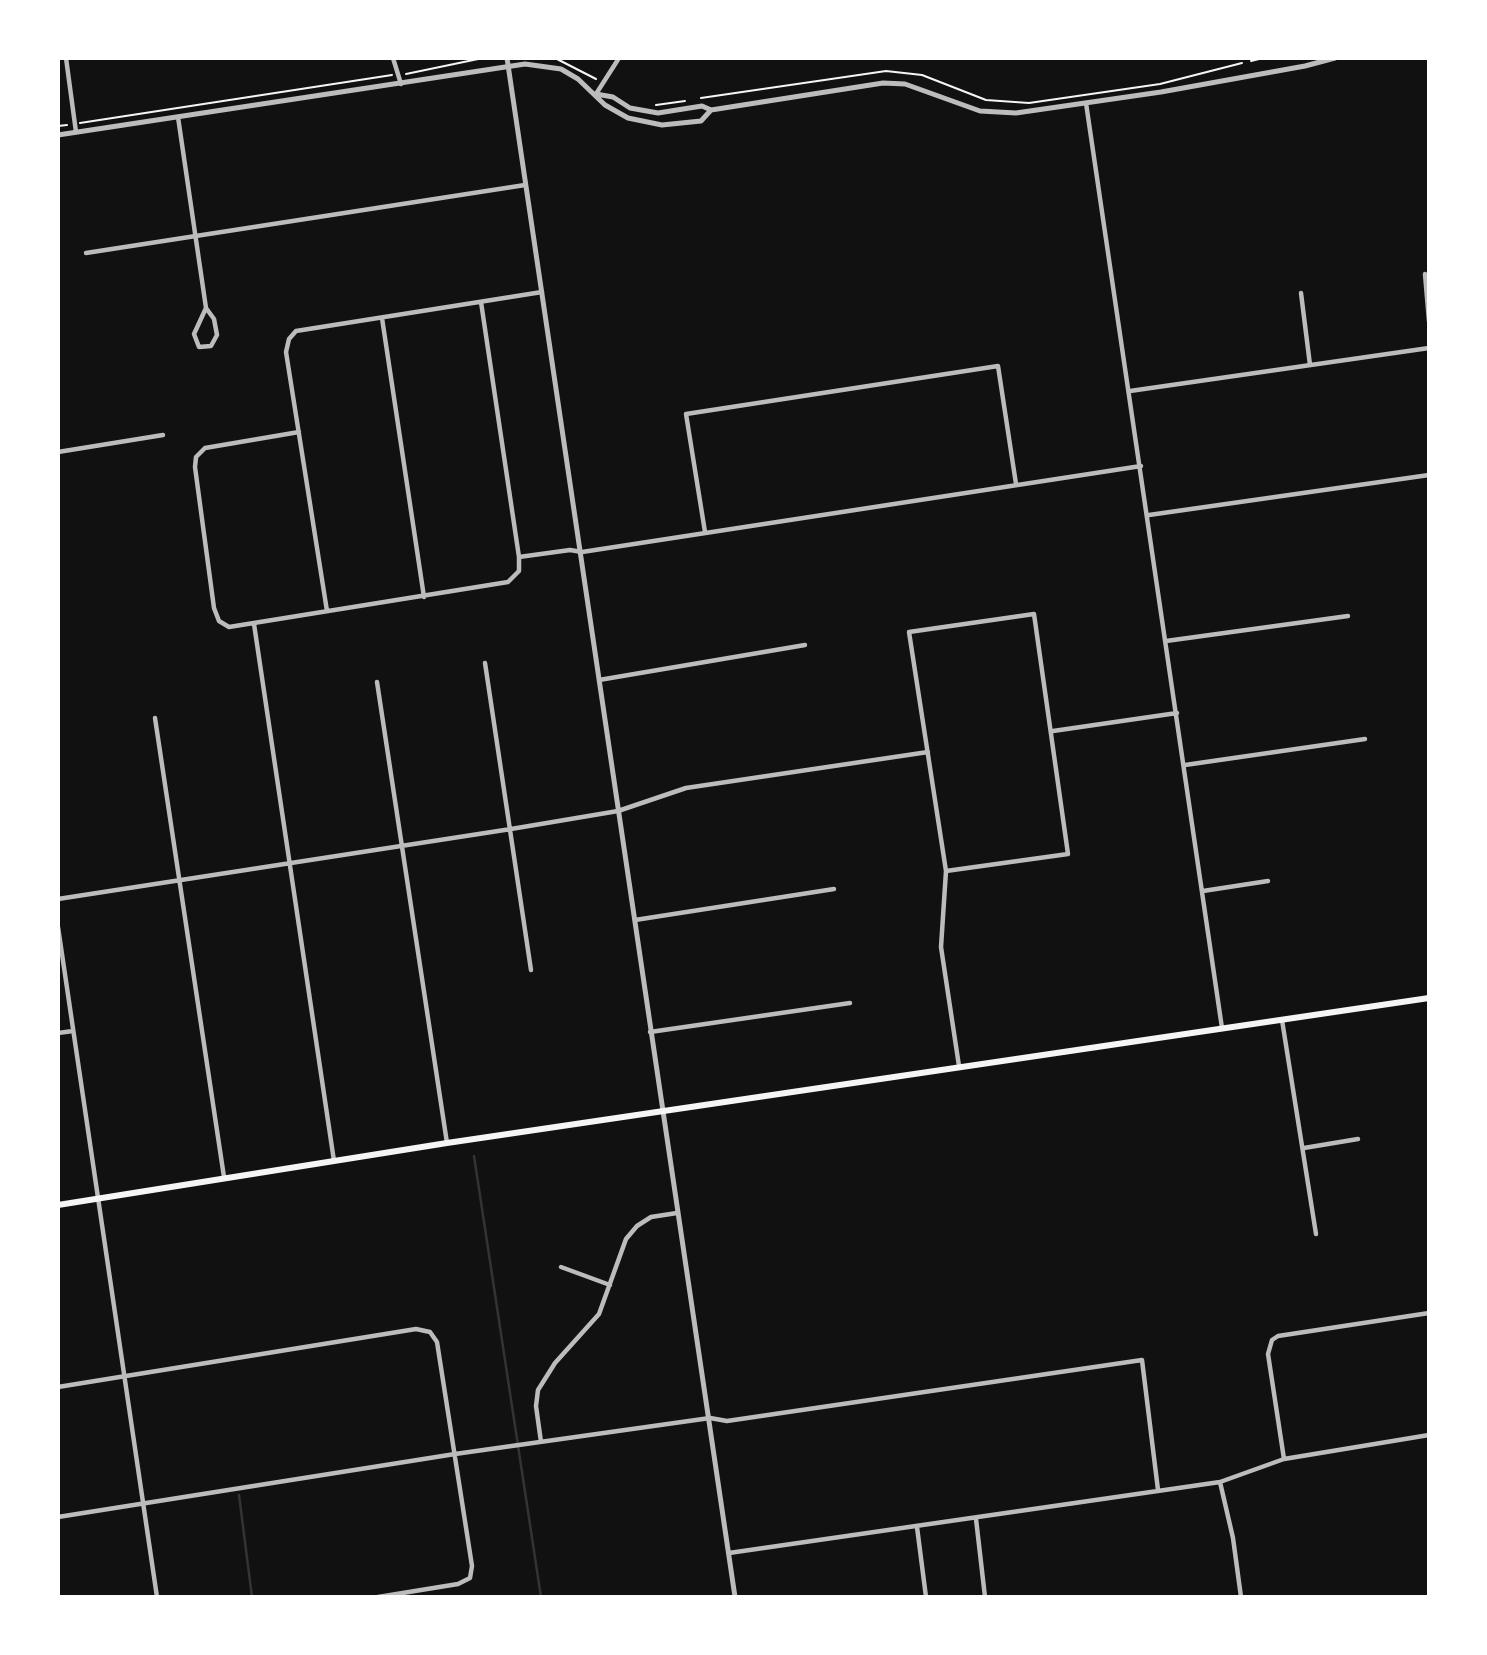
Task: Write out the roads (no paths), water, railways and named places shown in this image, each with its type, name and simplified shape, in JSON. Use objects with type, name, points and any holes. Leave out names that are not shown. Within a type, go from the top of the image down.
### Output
[{"type":"main road","points":[[58,1205],[447,1143],[1429,998]]},
{"type":"street","points":[[66,58],[76,132]]},
{"type":"street","points":[[393,58],[401,84]]},
{"type":"street","points":[[507,58],[582,552],[661,1111],[710,1418],[734,1597]]},
{"type":"street","points":[[596,94],[619,58]]},
{"type":"street","points":[[596,94],[613,97],[644,112],[658,113],[702,106],[711,110],[883,83],[905,84],[980,111],[998,113],[1086,103],[1305,66],[1335,58]]},
{"type":"street","points":[[58,135],[508,66],[542,64],[561,69],[596,94],[605,105],[628,118],[662,125],[701,121],[711,110]]},
{"type":"street","points":[[1086,103],[1149,515],[1222,1029]]},
{"type":"street","points":[[178,117],[206,308],[214,319],[217,335],[211,346],[199,347],[194,334],[206,308]]},
{"type":"street","points":[[86,253],[525,185]]},
{"type":"street","points":[[1425,274],[1429,321]]},
{"type":"street","points":[[327,611],[286,352],[289,339],[296,331],[541,292]]},
{"type":"street","points":[[1301,293],[1310,365]]},
{"type":"street","points":[[299,432],[202,450],[194,464],[214,608],[219,621],[229,627],[254,624],[508,582],[519,571],[519,557],[481,302]]},
{"type":"street","points":[[382,318],[424,597]]},
{"type":"street","points":[[1130,391],[1429,348]]},
{"type":"street","points":[[705,532],[686,414],[998,366],[1016,484]]},
{"type":"street","points":[[58,452],[163,435]]},
{"type":"street","points":[[519,557],[570,550],[582,552],[1141,467]]},
{"type":"street","points":[[1149,515],[1429,475]]},
{"type":"street","points":[[946,872],[1069,854],[1034,614],[909,632],[946,872],[941,947],[960,1066]]},
{"type":"street","points":[[1166,641],[1348,615]]},
{"type":"street","points":[[254,624],[334,1161]]},
{"type":"street","points":[[599,680],[805,645]]},
{"type":"street","points":[[485,663],[531,970]]},
{"type":"street","points":[[377,682],[447,1143]]},
{"type":"street","points":[[1053,731],[1177,713]]},
{"type":"street","points":[[155,718],[224,1177]]},
{"type":"street","points":[[1185,765],[1365,739]]},
{"type":"street","points":[[58,900],[618,811],[686,788],[928,752]]},
{"type":"street","points":[[1203,891],[1268,881]]},
{"type":"street","points":[[635,920],[834,889]]},
{"type":"street","points":[[58,927],[157,1597]]},
{"type":"street","points":[[650,1032],[850,1003]]},
{"type":"street","points":[[1282,1020],[1304,1148],[1315,1234]]},
{"type":"street","points":[[58,1033],[73,1031]]},
{"type":"street","points":[[1304,1148],[1358,1139]]},
{"type":"street","points":[[541,1442],[536,1406],[543,1379],[599,1314],[626,1240],[636,1226],[651,1217],[677,1213]]},
{"type":"street","points":[[561,1267],[610,1285]]},
{"type":"street","points":[[1284,1459],[1268,1354],[1272,1340],[1278,1336],[1429,1312]]},
{"type":"street","points":[[58,1387],[416,1329],[430,1332],[437,1342],[472,1566],[470,1578],[458,1584],[378,1597]]},
{"type":"street","points":[[58,1517],[455,1454],[710,1418],[727,1421],[1142,1360],[1158,1490]]},
{"type":"street","points":[[729,1553],[1220,1482],[1284,1459],[1429,1435]]},
{"type":"street","points":[[1220,1482],[1233,1538],[1241,1597]]},
{"type":"street","points":[[976,1519],[985,1597]]},
{"type":"street","points":[[916,1528],[926,1597]]},
{"type":"waterway","points":[[474,1156],[541,1597]]},
{"type":"waterway","points":[[239,1495],[252,1597]]}]
